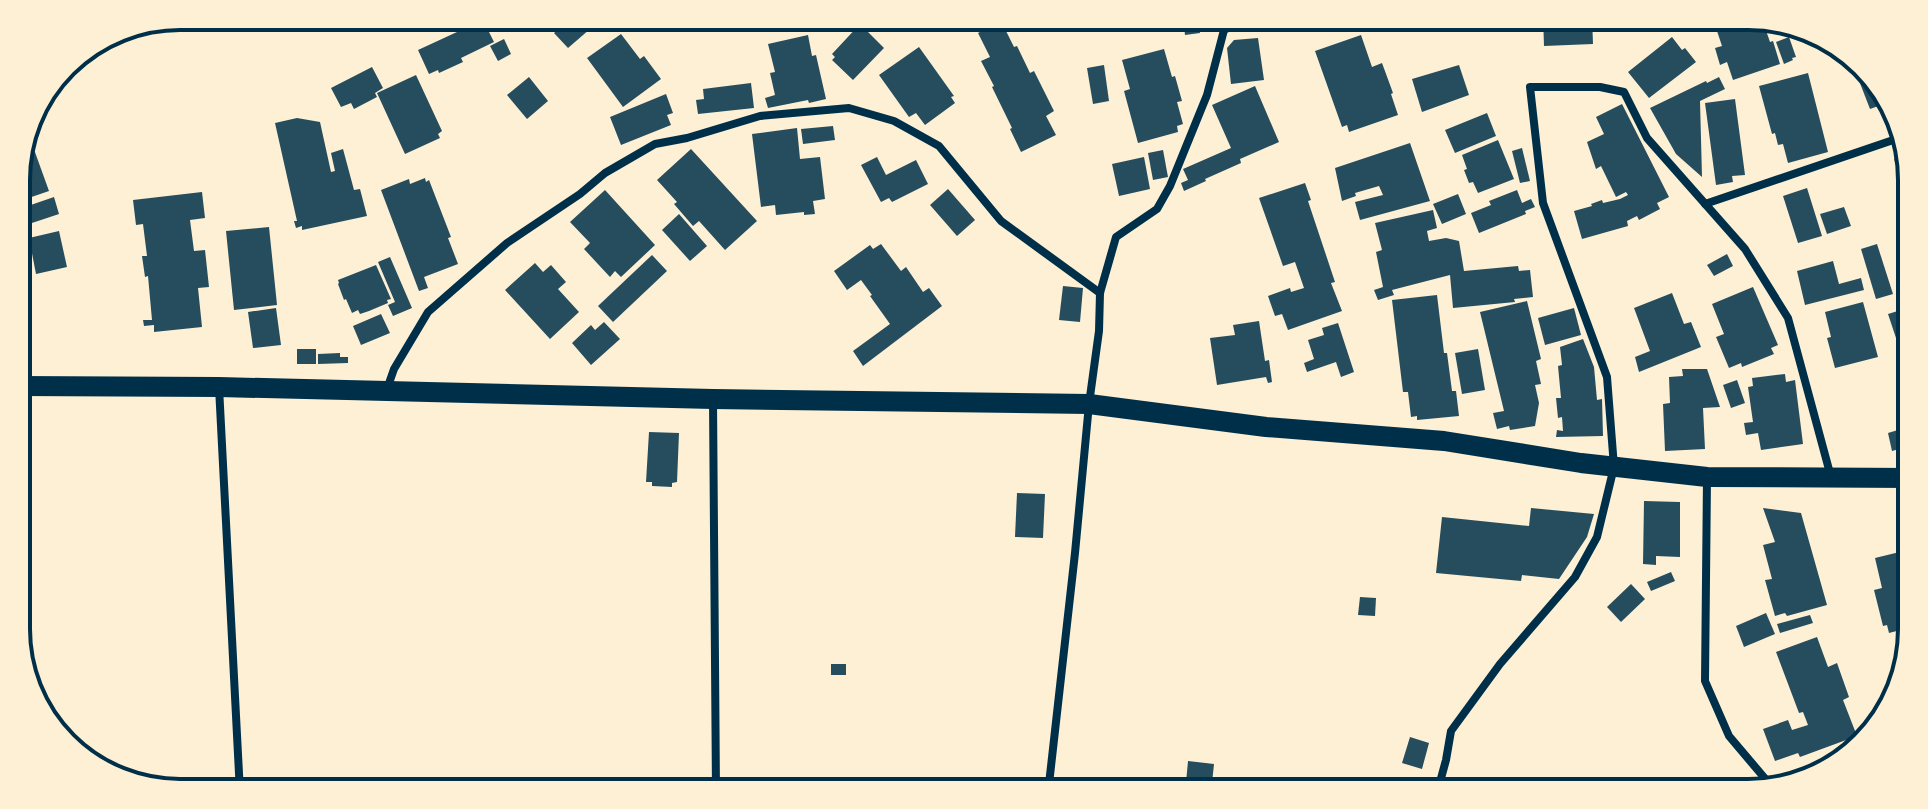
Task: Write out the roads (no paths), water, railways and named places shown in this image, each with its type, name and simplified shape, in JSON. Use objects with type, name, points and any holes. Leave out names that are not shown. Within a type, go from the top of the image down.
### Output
[{"type":"main road","points":[[30,386],[1089,404],[1266,427],[1444,441],[1614,467],[1707,477],[1898,478]]},
{"type":"street","points":[[1050,779],[1099,331],[1100,293],[1116,237],[1157,209],[1170,186],[1207,95],[1224,30]]},
{"type":"street","points":[[1441,779],[1451,731],[1500,664],[1575,577],[1597,537],[1614,467],[1607,377],[1543,203],[1530,87],[1600,87],[1624,92],[1647,138],[1745,249],[1788,318],[1831,478]]},
{"type":"street","points":[[385,392],[394,369],[428,312],[507,243],[580,194],[605,173],[655,144],[687,138],[760,116],[849,108],[894,121],[939,146],[1001,221],[1100,293]]},
{"type":"street","points":[[1705,204],[1893,140]]},
{"type":"street","points":[[219,387],[239,779]]},
{"type":"street","points":[[713,399],[716,779]]},
{"type":"street","points":[[1707,477],[1705,681],[1729,736],[1765,778]]}]
